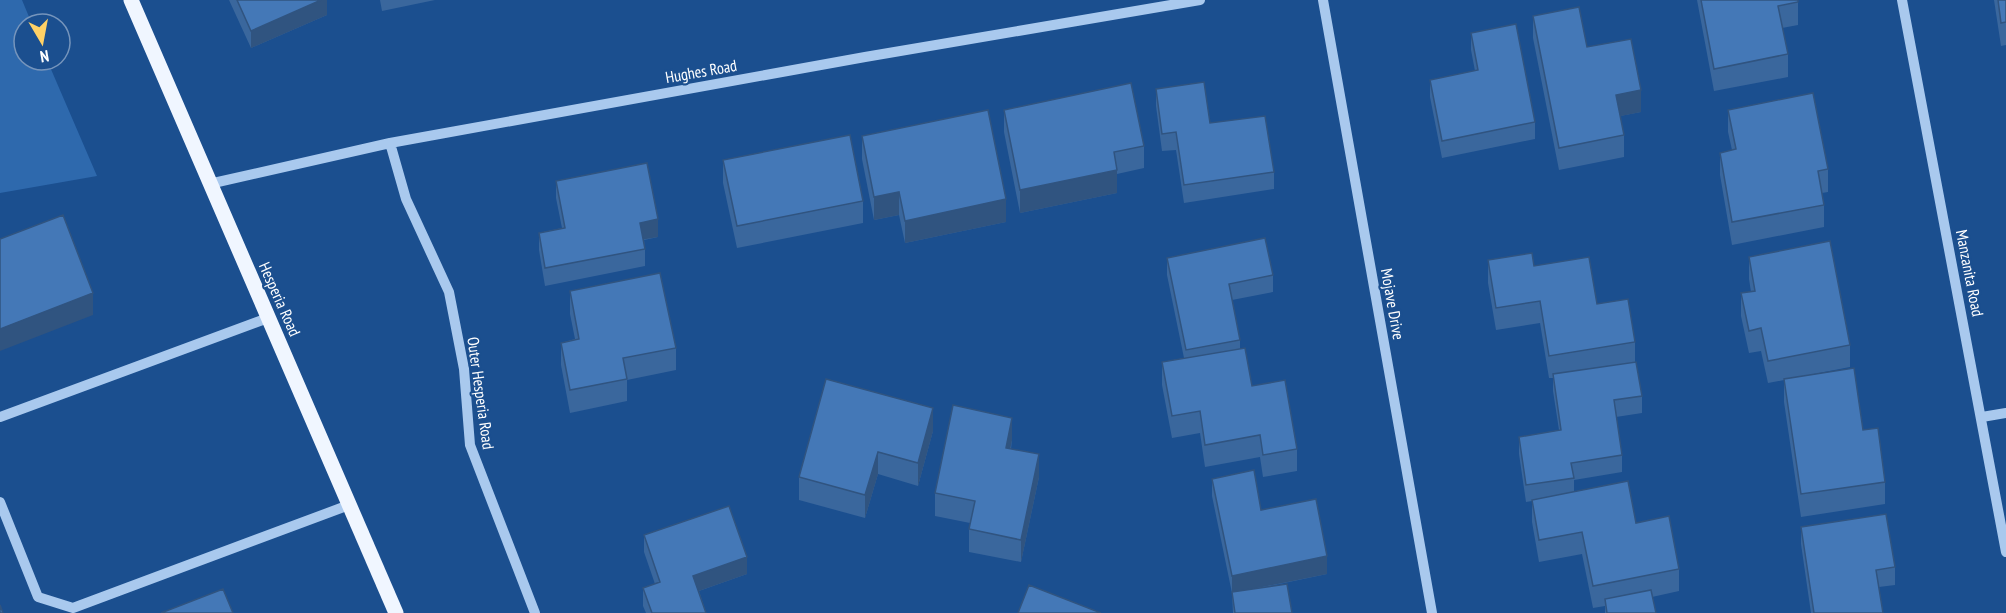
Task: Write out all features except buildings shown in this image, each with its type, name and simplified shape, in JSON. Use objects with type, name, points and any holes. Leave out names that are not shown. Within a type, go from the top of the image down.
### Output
[{"type":"main road","name":"Hesperia Road","points":[[131,0],[396,613]]},
{"type":"street","name":"Hughes Road","points":[[209,184],[390,143],[865,57],[1200,0]]},
{"type":"street","name":"Mojave Drive","points":[[1323,0],[1432,613]]},
{"type":"street","name":"Manzanita Road","points":[[1902,0],[2006,552]]},
{"type":"street","name":"Outer Hesperia Road","points":[[390,143],[406,199],[448,292],[464,369],[470,445],[536,613]]},
{"type":"street","points":[[0,417],[268,318]]},
{"type":"street","points":[[1982,417],[2006,413]]},
{"type":"street","points":[[0,502],[38,597],[73,608],[349,505]]},
{"type":"shaded area","points":[[0,0],[22,0],[27,12],[12,12],[12,72],[52,72],[97,176],[0,193]]}]
